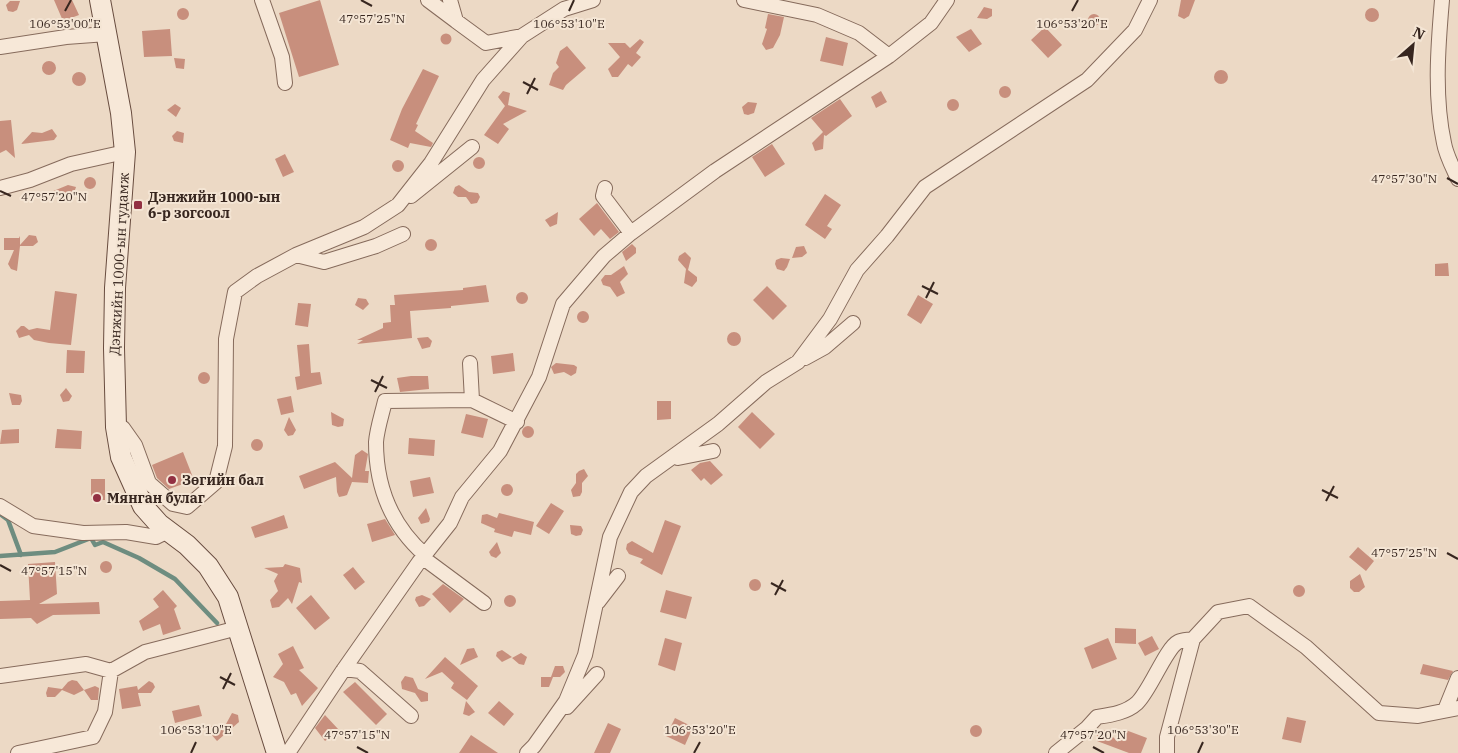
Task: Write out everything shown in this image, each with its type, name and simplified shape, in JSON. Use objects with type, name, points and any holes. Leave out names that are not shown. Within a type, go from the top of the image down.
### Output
[{"type":"main road","name":"Дэнжийн 1000-ын гудамж","points":[[100,0],[121,113],[125,152],[115,288],[114,365],[117,430],[121,457],[132,486],[143,506],[208,566],[228,598],[277,753]]},
{"type":"street","points":[[262,0],[282,57],[285,83]]},
{"type":"street","points":[[428,0],[486,43],[522,36]]},
{"type":"street","points":[[450,0],[456,21]]},
{"type":"street","points":[[398,205],[432,163],[483,80],[522,36],[564,9],[593,0]]},
{"type":"street","points":[[744,0],[817,15],[859,33],[889,56]]},
{"type":"street","points":[[288,753],[344,669],[422,559],[450,523],[462,497],[500,451],[517,422],[539,377],[563,304],[604,256],[631,233],[723,166],[889,56],[931,23],[947,0]]},
{"type":"street","points":[[798,362],[830,319],[856,270],[887,236],[925,187],[1087,80],[1134,30],[1150,0]]},
{"type":"street","points":[[1442,0],[1438,50],[1442,128],[1444,145],[1458,179]]},
{"type":"street","points":[[0,47],[66,37],[107,34]]},
{"type":"street","points":[[117,430],[123,428],[135,445],[149,484],[173,504],[187,507],[216,482],[225,446],[224,390],[226,339],[235,292],[257,276],[296,255],[364,226],[429,183],[472,147]]},
{"type":"street","points":[[0,188],[30,180],[71,164],[125,152]]},
{"type":"street","points":[[604,188],[603,196],[631,233]]},
{"type":"street","points":[[296,255],[324,262],[376,246],[403,234]]},
{"type":"street","points":[[520,753],[547,720],[566,702],[585,655],[610,537],[631,492],[646,476],[718,424],[766,382],[825,347],[853,323]]},
{"type":"street","points":[[470,363],[472,400]]},
{"type":"street","points":[[484,603],[422,559],[409,541],[386,504],[381,487],[376,441],[385,401],[472,400],[517,422]]},
{"type":"street","points":[[665,462],[688,454],[713,451]]},
{"type":"street","points":[[0,506],[33,526],[82,533],[126,532],[156,537],[168,531]]},
{"type":"street","points":[[594,607],[618,576]]},
{"type":"street","points":[[1167,753],[1167,737],[1193,639],[1218,612],[1249,606],[1306,647],[1379,713],[1418,716],[1452,709],[1458,678]]},
{"type":"street","points":[[0,676],[86,664],[112,671],[145,652],[238,628]]},
{"type":"street","points":[[1056,753],[1097,717],[1115,714],[1136,704],[1153,680],[1172,646],[1178,642],[1193,639]]},
{"type":"street","points":[[344,669],[360,671],[411,716]]},
{"type":"street","points":[[18,753],[69,747],[93,737],[105,712],[112,671]]},
{"type":"street","points":[[527,753],[547,720],[577,698],[597,674]]},
{"type":"building","points":[[54,0],[72,0],[79,15],[63,21]]},
{"type":"building","points":[[320,0],[339,65],[299,77],[279,13]]},
{"type":"building","points":[[1181,0],[1195,0],[1189,16],[1184,19],[1178,16]]},
{"type":"building","points":[[10,1],[20,1],[17,10],[13,12],[8,11],[6,5]]},
{"type":"building","points":[[984,7],[992,9],[992,16],[987,19],[977,18]]},
{"type":"building","points":[[183,8],[189,14],[183,20],[177,14]]},
{"type":"building","points":[[1372,8],[1377,10],[1379,15],[1377,20],[1372,22],[1367,20],[1365,15],[1367,10]]},
{"type":"building","points":[[768,14],[784,17],[780,35],[773,48],[766,50],[762,44],[767,29],[765,28]]},
{"type":"building","points":[[1094,14],[1100,20],[1094,26],[1088,20]]},
{"type":"building","points":[[1045,27],[1062,45],[1048,58],[1031,40]]},
{"type":"building","points":[[170,29],[172,56],[144,57],[142,31]]},
{"type":"building","points":[[971,29],[982,44],[969,52],[956,37]]},
{"type":"building","points":[[446,33],[452,39],[446,45],[440,39]]},
{"type":"building","points":[[826,37],[848,43],[843,66],[820,61]]},
{"type":"building","points":[[640,39],[644,42],[636,53],[641,57],[632,67],[628,64],[618,77],[612,77],[608,69],[620,57],[608,43],[625,43],[630,48]]},
{"type":"building","points":[[567,46],[586,68],[566,85],[563,90],[549,85],[553,73],[559,67],[556,63],[560,51]]},
{"type":"building","points":[[174,58],[185,59],[184,69],[176,68]]},
{"type":"building","points":[[49,61],[54,63],[56,68],[54,73],[49,75],[44,73],[42,68],[44,63]]},
{"type":"building","points":[[423,69],[439,76],[416,124],[418,125],[415,131],[433,143],[431,147],[410,143],[408,148],[390,140],[402,109]]},
{"type":"building","points":[[1221,70],[1226,72],[1228,77],[1226,82],[1221,84],[1216,82],[1214,77],[1216,72]]},
{"type":"building","points":[[79,72],[84,74],[86,79],[84,84],[79,86],[74,84],[72,79],[74,74]]},
{"type":"building","points":[[1005,86],[1011,92],[1005,98],[999,92]]},
{"type":"building","points":[[503,91],[510,93],[508,105],[527,111],[503,124],[509,129],[498,144],[484,135],[505,106],[498,97]]},
{"type":"building","points":[[881,91],[887,102],[876,108],[871,97]]},
{"type":"building","points":[[840,99],[852,116],[826,136],[824,135],[823,149],[815,151],[812,143],[823,132],[811,118]]},
{"type":"building","points":[[951,99],[955,99],[959,105],[955,111],[951,111],[947,107],[947,103]]},
{"type":"building","points":[[748,102],[757,103],[754,113],[748,115],[744,114],[742,107]]},
{"type":"building","points":[[175,104],[181,108],[176,117],[167,110]]},
{"type":"building","points":[[11,120],[15,158],[6,150],[0,153],[0,121]]},
{"type":"building","points":[[52,129],[57,136],[54,140],[21,144],[32,132],[42,133]]},
{"type":"building","points":[[177,131],[184,133],[183,143],[174,141],[172,136]]},
{"type":"building","points":[[772,144],[785,164],[765,177],[752,157]]},
{"type":"building","points":[[285,154],[294,172],[283,177],[275,159]]},
{"type":"building","points":[[477,157],[481,157],[485,163],[481,169],[477,169],[473,165],[473,161]]},
{"type":"building","points":[[398,160],[404,166],[398,172],[392,166]]},
{"type":"building","points":[[90,177],[96,183],[90,189],[84,183]]},
{"type":"building","points":[[68,185],[76,187],[73,196],[51,192]]},
{"type":"building","points":[[459,185],[469,192],[478,193],[480,197],[477,203],[471,204],[466,197],[458,197],[453,193],[455,187]]},
{"type":"building","points":[[825,194],[841,205],[827,226],[832,229],[825,239],[805,225]]},
{"type":"building","points":[[597,203],[619,232],[610,239],[601,229],[594,236],[579,219]]},
{"type":"building","points":[[558,212],[557,224],[550,227],[545,220]]},
{"type":"building","points":[[29,235],[36,236],[38,242],[33,246],[20,246],[17,271],[11,269],[8,264],[14,250],[4,250],[4,238],[19,238],[20,236],[20,245]]},
{"type":"building","points":[[431,239],[437,245],[431,251],[425,245]]},
{"type":"building","points":[[632,244],[636,248],[636,253],[626,261],[622,252]]},
{"type":"building","points":[[804,246],[807,253],[802,257],[792,258],[796,247]]},
{"type":"building","points":[[685,252],[691,258],[688,270],[697,277],[697,281],[692,287],[684,283],[686,269],[678,260],[679,256]]},
{"type":"building","points":[[781,258],[790,259],[784,271],[777,269],[775,264],[776,260]]},
{"type":"building","points":[[1448,263],[1449,276],[1435,276],[1435,264]]},
{"type":"building","points":[[624,266],[628,274],[620,282],[625,293],[617,297],[610,287],[603,285],[601,280],[605,275],[611,275]]},
{"type":"building","points":[[486,285],[489,302],[451,306],[451,308],[410,311],[412,338],[357,344],[363,340],[357,340],[383,328],[383,323],[391,322],[390,305],[395,305],[394,295],[463,290],[463,288]]},
{"type":"building","points":[[767,286],[787,306],[773,320],[753,300]]},
{"type":"building","points":[[55,291],[77,294],[71,345],[34,340],[29,335],[19,338],[16,331],[21,326],[29,330],[37,328],[50,330]]},
{"type":"building","points":[[522,292],[528,298],[522,304],[516,298]]},
{"type":"building","points":[[918,295],[933,304],[921,324],[907,315]]},
{"type":"building","points":[[358,298],[366,299],[369,304],[363,310],[355,305]]},
{"type":"building","points":[[298,303],[311,304],[308,327],[295,325]]},
{"type":"building","points":[[583,311],[589,317],[583,323],[577,317]]},
{"type":"building","points":[[734,332],[739,334],[741,339],[739,344],[734,346],[729,344],[727,339],[729,334]]},
{"type":"building","points":[[428,337],[432,341],[430,347],[422,349],[417,338]]},
{"type":"building","points":[[309,344],[311,373],[320,372],[322,384],[297,390],[295,377],[300,376],[297,345]]},
{"type":"building","points":[[67,350],[85,351],[84,373],[66,373]]},
{"type":"building","points":[[513,353],[515,371],[493,374],[491,356]]},
{"type":"building","points":[[556,363],[574,365],[577,367],[576,373],[571,376],[564,372],[554,374],[551,367]]},
{"type":"building","points":[[204,372],[210,378],[204,384],[198,378]]},
{"type":"building","points":[[428,376],[429,389],[400,392],[397,378]]},
{"type":"building","points":[[66,388],[72,396],[69,401],[63,402],[60,395]]},
{"type":"building","points":[[9,393],[21,395],[22,401],[20,405],[12,405]]},
{"type":"building","points":[[291,396],[294,412],[281,415],[277,399]]},
{"type":"building","points":[[657,401],[671,401],[671,419],[657,420]]},
{"type":"building","points":[[331,412],[344,419],[343,426],[332,425]]},
{"type":"building","points":[[752,412],[775,434],[760,449],[738,427]]},
{"type":"building","points":[[466,414],[488,419],[483,438],[461,433]]},
{"type":"building","points":[[289,417],[296,430],[293,435],[288,436],[284,430]]},
{"type":"building","points":[[528,426],[534,432],[528,438],[522,432]]},
{"type":"building","points":[[19,429],[19,443],[0,444],[2,430]]},
{"type":"building","points":[[57,429],[82,431],[81,449],[55,448]]},
{"type":"building","points":[[409,438],[435,440],[434,456],[408,454]]},
{"type":"building","points":[[257,439],[263,445],[257,451],[251,445]]},
{"type":"building","points":[[362,450],[368,454],[365,471],[369,471],[368,483],[352,482],[347,495],[339,497],[336,477],[304,489],[299,476],[335,462],[352,478],[355,455]]},
{"type":"building","points":[[183,452],[194,480],[169,489],[157,478],[152,465]]},
{"type":"building","points":[[710,461],[723,475],[711,485],[704,478],[701,481],[691,470],[700,463]]},
{"type":"building","points":[[584,469],[588,476],[582,483],[582,492],[580,496],[573,497],[571,490],[576,483],[576,474]]},
{"type":"building","points":[[430,477],[434,493],[413,497],[410,481]]},
{"type":"building","points":[[91,479],[105,479],[105,500],[91,500]]},
{"type":"building","points":[[507,484],[513,490],[507,496],[501,490]]},
{"type":"building","points":[[551,503],[564,511],[549,534],[536,526]]},
{"type":"building","points":[[426,508],[430,519],[429,522],[421,524],[418,518]]},
{"type":"building","points":[[499,513],[534,522],[531,535],[514,531],[512,537],[494,532],[495,529],[481,523],[482,515],[487,514],[497,518]]},
{"type":"building","points":[[284,515],[288,528],[255,538],[251,527]]},
{"type":"building","points":[[385,519],[395,535],[372,542],[367,524]]},
{"type":"building","points":[[665,520],[681,526],[662,575],[640,563],[643,559],[629,554],[626,549],[627,544],[632,541],[653,553]]},
{"type":"building","points":[[570,525],[581,526],[583,530],[581,535],[571,534]]},
{"type":"building","points":[[497,542],[501,553],[496,558],[491,556],[489,552]]},
{"type":"building","points":[[1358,547],[1374,561],[1366,571],[1349,557]]},
{"type":"building","points":[[106,561],[112,567],[106,573],[100,567]]},
{"type":"building","points":[[55,562],[57,594],[39,604],[99,602],[100,614],[53,615],[37,624],[31,618],[0,619],[0,601],[30,600],[28,564]]},
{"type":"building","points":[[285,564],[300,568],[302,583],[299,582],[292,604],[288,598],[279,607],[272,608],[270,600],[278,591],[274,581],[278,574],[264,568],[283,567]]},
{"type":"building","points":[[353,567],[365,582],[355,590],[343,575]]},
{"type":"building","points":[[1360,574],[1365,587],[1359,592],[1354,592],[1350,588],[1350,581]]},
{"type":"building","points":[[755,579],[761,585],[755,591],[749,585]]},
{"type":"building","points":[[443,584],[464,599],[450,613],[432,594]]},
{"type":"building","points":[[1299,585],[1305,591],[1299,597],[1293,591]]},
{"type":"building","points":[[163,590],[177,606],[174,609],[181,629],[163,635],[160,624],[143,631],[139,621],[159,607],[153,599]]},
{"type":"building","points":[[666,590],[692,597],[686,619],[660,612]]},
{"type":"building","points":[[311,595],[330,618],[315,630],[296,608]]},
{"type":"building","points":[[422,595],[431,599],[424,606],[419,607],[415,600],[416,597]]},
{"type":"building","points":[[510,595],[516,601],[510,607],[504,601]]},
{"type":"building","points":[[1115,628],[1136,629],[1136,644],[1115,643]]},
{"type":"building","points":[[1152,636],[1159,649],[1145,656],[1138,643]]},
{"type":"building","points":[[665,638],[682,643],[675,671],[658,665]]},
{"type":"building","points":[[1108,638],[1117,659],[1092,669],[1084,648]]},
{"type":"building","points":[[293,646],[304,668],[299,670],[318,688],[302,706],[296,693],[291,695],[284,682],[273,677],[283,664],[278,654]]},
{"type":"building","points":[[474,648],[478,657],[460,665],[467,649]]},
{"type":"building","points":[[502,650],[512,657],[502,662],[496,656],[497,652]]},
{"type":"building","points":[[521,653],[527,657],[524,665],[519,664],[512,658]]},
{"type":"building","points":[[445,657],[478,686],[467,700],[451,688],[454,683],[442,672],[425,679]]},
{"type":"building","points":[[1423,664],[1453,671],[1448,680],[1420,674]]},
{"type":"building","points":[[555,666],[563,666],[565,672],[560,677],[551,677]]},
{"type":"building","points":[[405,676],[413,678],[418,689],[428,693],[428,701],[421,702],[415,693],[402,689],[401,682]]},
{"type":"building","points":[[541,677],[553,677],[549,687],[541,687]]},
{"type":"building","points":[[72,680],[77,681],[84,690],[74,695],[62,690],[55,697],[47,697],[48,687],[62,689]]},
{"type":"building","points":[[149,681],[155,687],[151,693],[138,693],[141,706],[122,709],[119,689],[137,686],[138,690]]},
{"type":"building","points":[[355,682],[387,714],[376,725],[343,692]]},
{"type":"building","points":[[95,686],[99,688],[98,700],[91,700],[84,690]]},
{"type":"building","points":[[466,701],[475,712],[469,716],[463,714]]},
{"type":"building","points":[[499,701],[514,714],[504,726],[488,713]]},
{"type":"building","points":[[199,705],[202,716],[175,723],[172,711]]},
{"type":"building","points":[[232,713],[238,715],[239,722],[217,741],[210,733],[211,726],[226,724]]},
{"type":"building","points":[[325,715],[339,730],[325,741],[315,728]]},
{"type":"building","points":[[1287,717],[1306,721],[1301,743],[1282,739]]},
{"type":"building","points":[[675,718],[693,727],[685,745],[666,736]]},
{"type":"building","points":[[608,723],[621,729],[610,753],[594,753]]},
{"type":"building","points":[[978,725],[981,726],[981,736],[974,737],[971,736],[970,729],[971,726]]},
{"type":"building","points":[[1123,729],[1147,738],[1141,753],[1129,753],[1097,741],[1097,734],[1103,730],[1107,731],[1118,742]]},
{"type":"building","points":[[471,735],[498,753],[459,753]]},
{"type":"waterway","points":[[0,514],[8,520],[21,555]]},
{"type":"waterway","points":[[0,556],[55,552],[91,538],[95,545],[103,542],[139,558],[175,579],[217,623]]},
{"type":"place","name":"Дэнжийн 1000-ын 6-р зогсоол","points":[[138,205]]},
{"type":"place","name":"Зөгийн бал","points":[[172,480]]},
{"type":"place","name":"Мянган булаг","points":[[97,498]]}]
